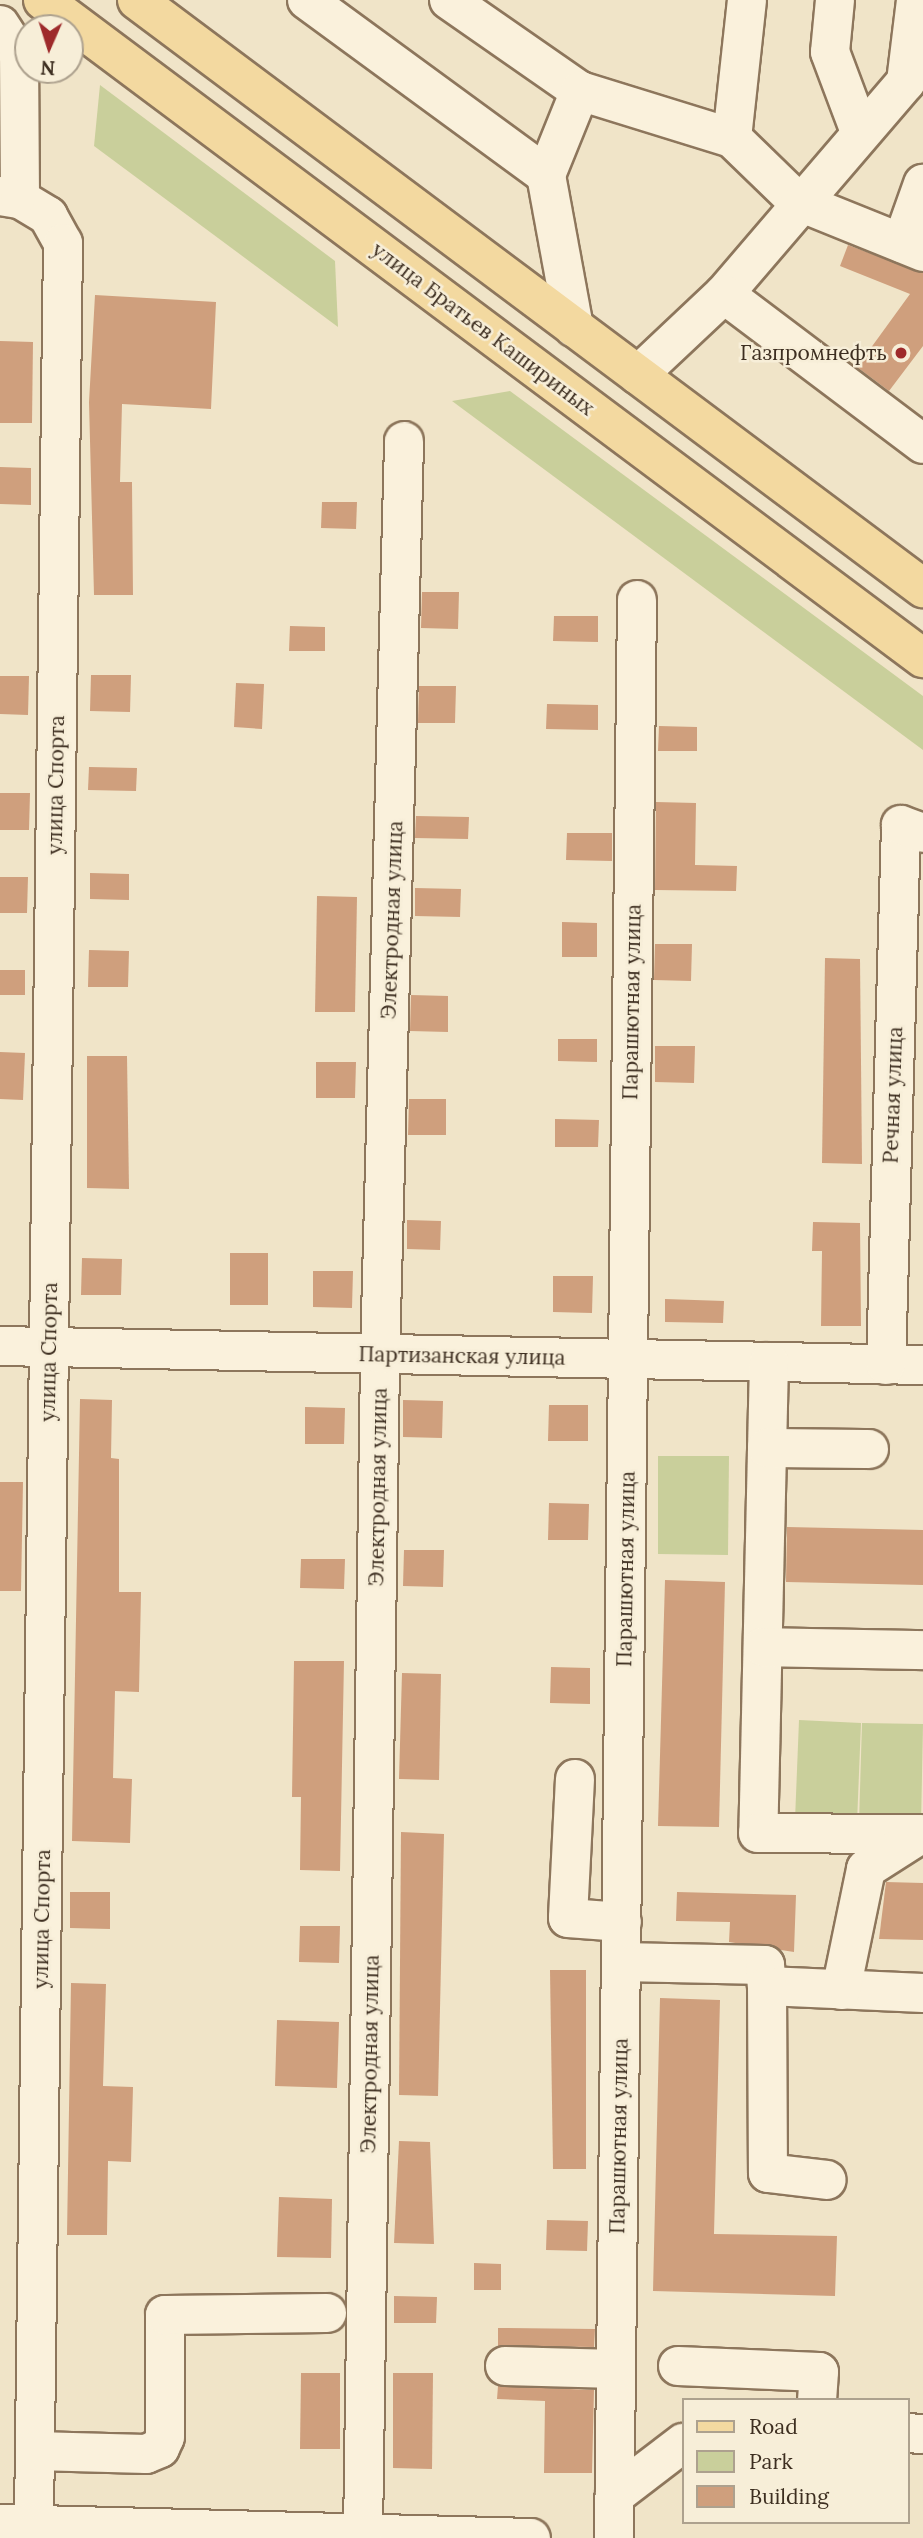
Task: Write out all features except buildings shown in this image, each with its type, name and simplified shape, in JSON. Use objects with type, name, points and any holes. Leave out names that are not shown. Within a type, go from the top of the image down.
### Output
[{"type":"main road","name":"улица Братьев Кашириных","points":[[43,0],[923,658]]},
{"type":"main road","points":[[137,0],[923,588]]},
{"type":"street","points":[[307,0],[546,176]]},
{"type":"street","points":[[449,0],[580,91],[732,138],[797,201],[913,247],[923,184]]},
{"type":"street","points":[[732,138],[747,0]]},
{"type":"street","points":[[835,0],[830,52],[860,132]]},
{"type":"street","points":[[638,375],[724,294],[797,201],[906,82],[916,0]]},
{"type":"street","points":[[0,25],[19,54],[10,197]]},
{"type":"street","points":[[574,327],[546,176],[580,91]]},
{"type":"street","name":"улица Спорта","points":[[10,197],[48,216],[63,243],[35,2451],[17,2525]]},
{"type":"street","points":[[724,294],[923,444]]},
{"type":"street","name":"Электродная улица","points":[[352,2535],[404,441]]},
{"type":"street","name":"Парашютная улица","points":[[614,2538],[638,600]]},
{"type":"street","name":"Речная улица","points":[[886,1365],[912,829]]},
{"type":"street","name":"Партизанская улица","points":[[0,1346],[923,1365]]},
{"type":"street","points":[[769,1362],[758,1833],[920,1834]]},
{"type":"street","points":[[767,1448],[869,1449]]},
{"type":"street","points":[[762,1647],[923,1650]]},
{"type":"street","points":[[575,1779],[568,1918],[622,1922]]},
{"type":"street","points":[[841,1990],[866,1869],[920,1834]]},
{"type":"street","points":[[621,1962],[765,1965],[768,2173],[827,2180]]},
{"type":"street","points":[[767,1986],[923,1993]]},
{"type":"street","points":[[35,2451],[146,2454],[160,2448],[165,2437],[165,2315],[327,2313]]},
{"type":"street","points":[[505,2366],[616,2369]]},
{"type":"street","points":[[678,2366],[819,2372],[817,2398]]},
{"type":"street","points":[[615,2495],[682,2444]]},
{"type":"street","points":[[17,2525],[531,2538]]},
{"type":"green space","points":[[100,85],[335,261],[338,327],[94,146]]},
{"type":"green space","points":[[510,391],[923,696],[923,750],[452,401]]},
{"type":"green space","points":[[658,1456],[729,1456],[728,1555],[658,1554]]},
{"type":"green space","points":[[799,1720],[861,1723],[857,1823],[795,1820]]},
{"type":"green space","points":[[862,1723],[923,1724],[921,1825],[859,1823]]},
{"type":"place","name":"Газпромнефть","points":[[901,353]]}]
